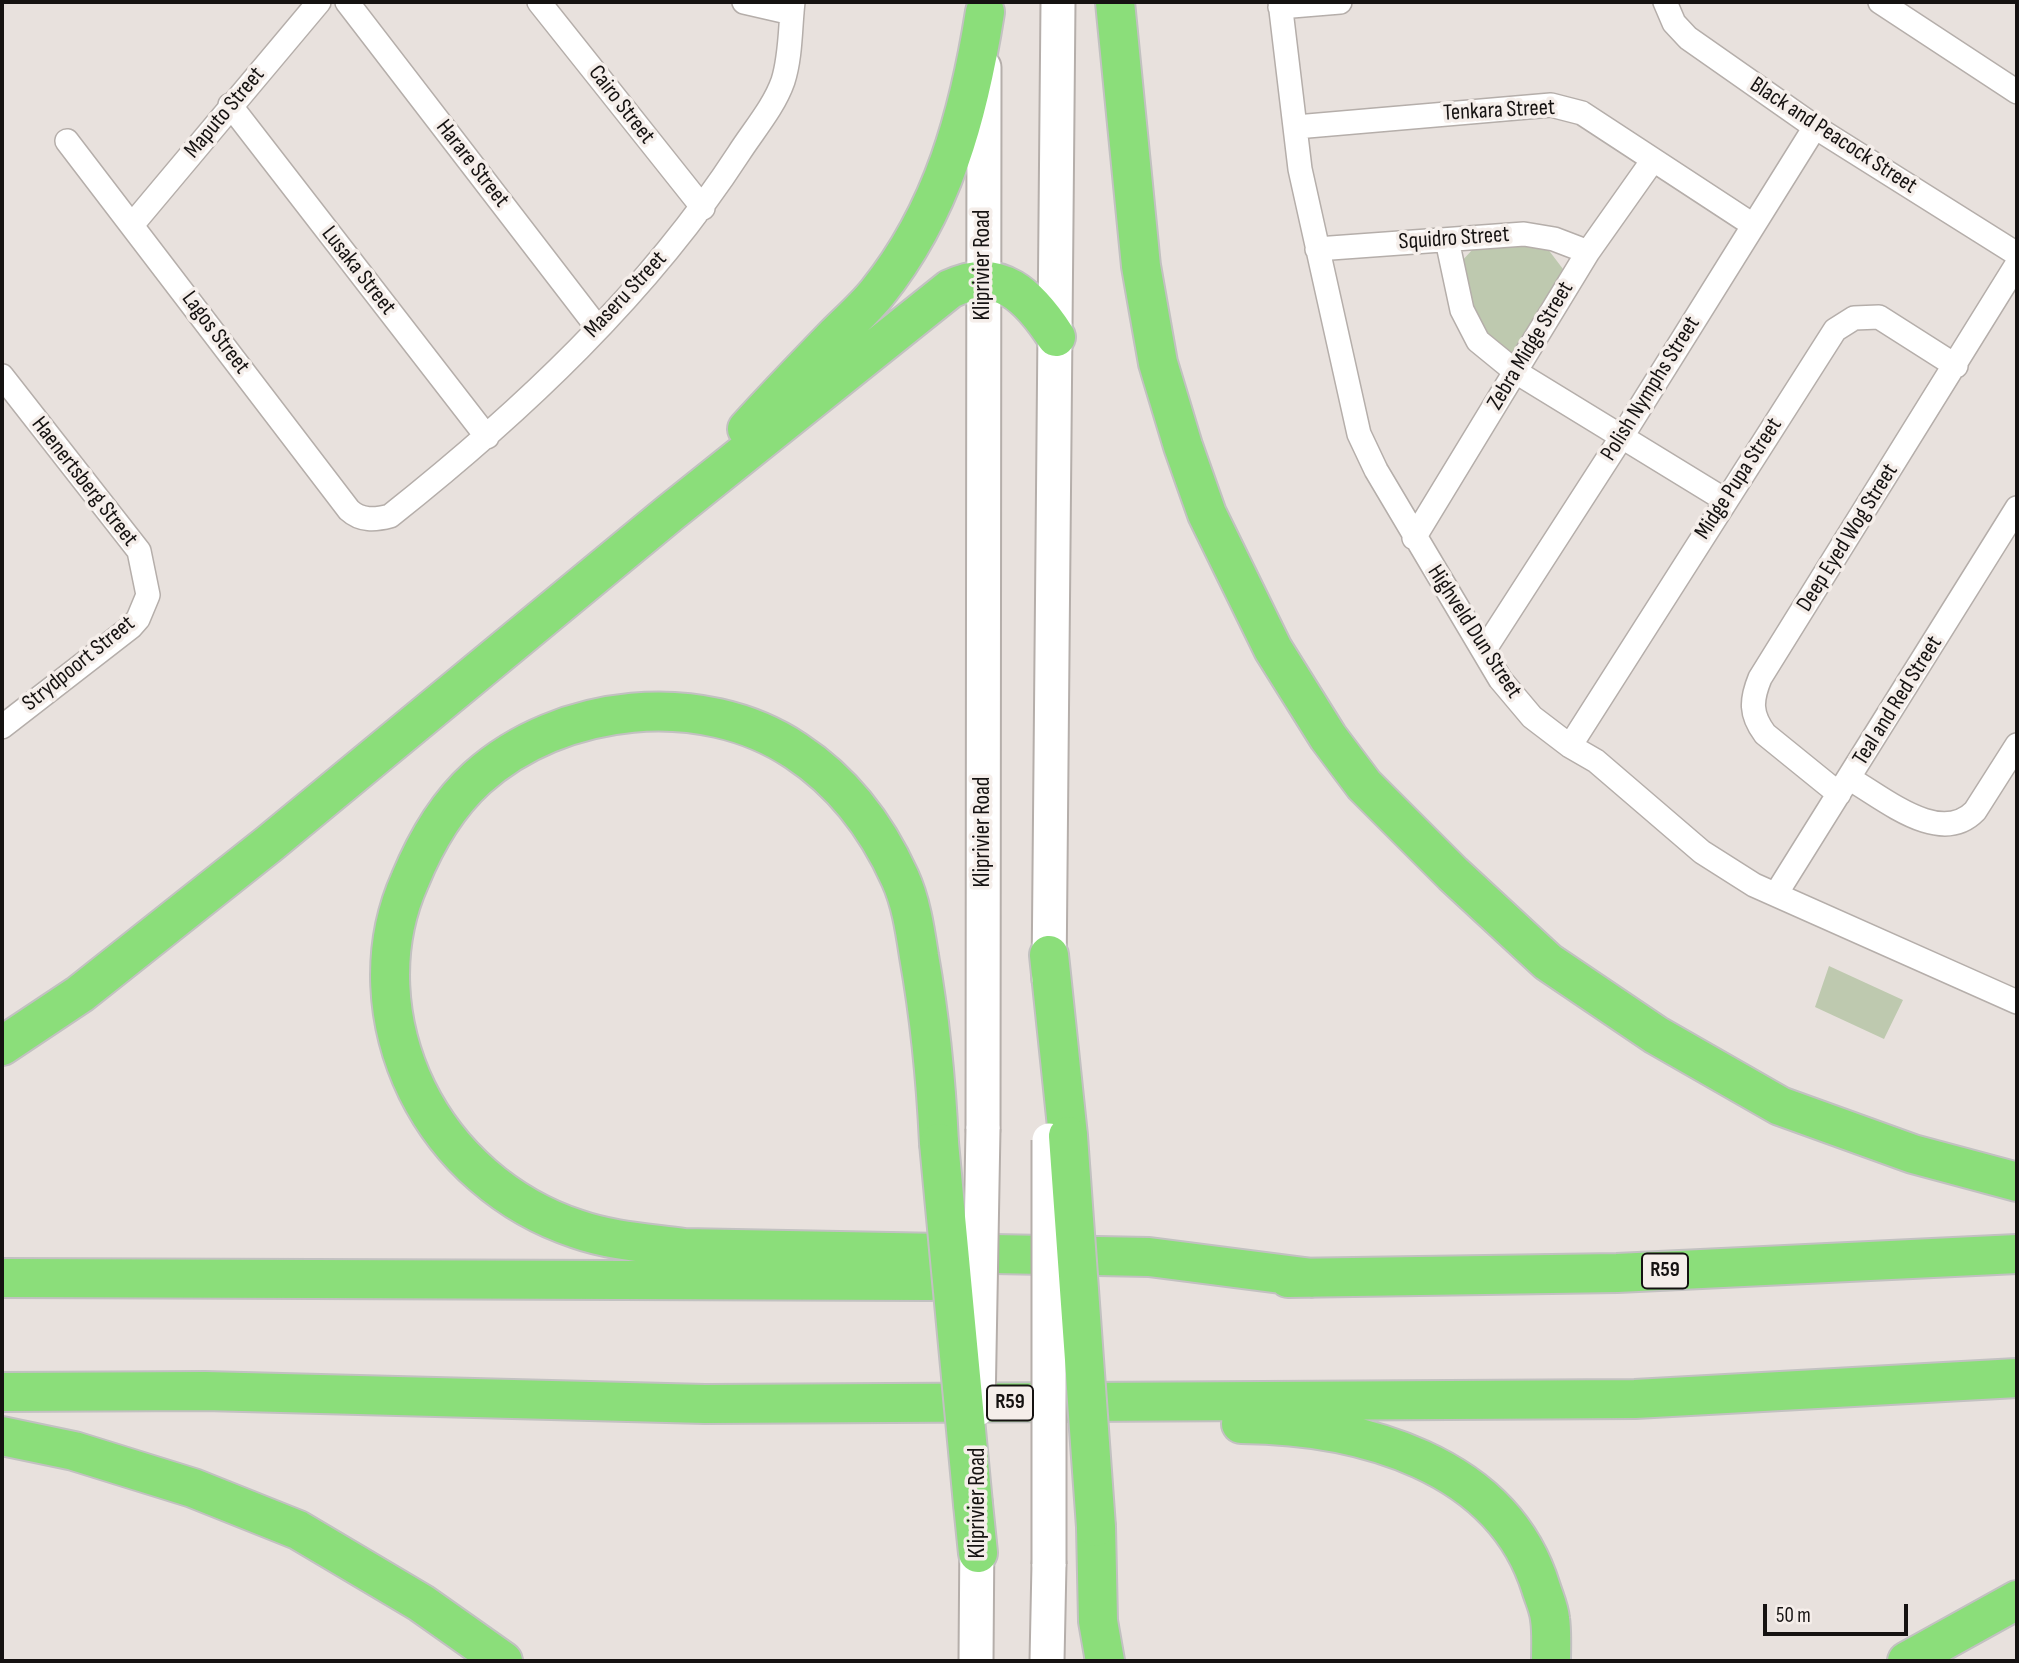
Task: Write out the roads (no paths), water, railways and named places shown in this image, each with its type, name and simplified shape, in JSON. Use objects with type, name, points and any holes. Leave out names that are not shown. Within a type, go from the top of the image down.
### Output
[{"type":"highway","points":[[1115,2],[1141,266],[1158,363],[1184,446],[1207,514],[1273,649],[1328,737],[1364,785],[1452,874],[1548,962],[1656,1035],[1780,1106],[1913,1154],[2017,1182]]},
{"type":"highway","points":[[670,513],[875,296],[911,245],[942,185],[961,133],[974,85],[985,7]]},
{"type":"highway","points":[[2,1046],[80,994],[149,940],[935,299],[963,283],[983,279],[1012,288],[1027,298],[1056,337]]},
{"type":"highway","points":[[978,1553],[975,1505],[939,1143],[935,1072],[924,982],[914,924],[902,883],[868,821],[840,787],[794,750],[747,727],[691,713],[645,712],[593,720],[559,729],[494,765],[463,792],[426,841],[400,905],[393,931],[390,978],[398,1040],[407,1071],[440,1132],[485,1179],[526,1207],[576,1229],[618,1240],[684,1248],[1149,1257],[1312,1278]]},
{"type":"highway","points":[[1049,955],[1058,1138],[1096,1527],[1098,1621],[1105,1661]]},
{"type":"highway","name":"R59","points":[[2,1278],[488,1281],[1312,1278],[1617,1273],[2017,1254]]},
{"type":"highway","name":"R59","points":[[2,1391],[205,1391],[705,1404],[1635,1399],[2017,1378]]},
{"type":"highway","points":[[705,1404],[878,1424],[1260,1424],[1366,1438],[1414,1455],[1464,1482],[1507,1520],[1534,1564],[1550,1617],[1551,1661]]},
{"type":"highway","points":[[2,1436],[74,1451],[167,1479],[298,1530],[421,1603],[503,1661]]},
{"type":"highway","points":[[1907,1661],[2017,1600]]},
{"type":"main road","points":[[1049,955],[1058,2]]},
{"type":"main road","name":"Kliprivier Road","points":[[975,1505],[983,1129],[985,7]]},
{"type":"main road","points":[[1047,1661],[1058,1138]]},
{"type":"main road","name":"Kliprivier Road","points":[[976,1661],[978,1553]]},
{"type":"street","name":"Maputo Street","points":[[132,225],[319,2]]},
{"type":"street","name":"Harare Street","points":[[347,2],[597,327]]},
{"type":"street","name":"Cairo Street","points":[[539,2],[703,208]]},
{"type":"street","points":[[744,2],[793,7]]},
{"type":"street","points":[[1280,4],[1340,2]]},
{"type":"street","name":"Black and Peacock Street","points":[[1665,2],[1674,23],[1688,38],[1815,127],[2017,254]]},
{"type":"street","points":[[1880,2],[2017,92]]},
{"type":"street","name":"Highveld Dun Street","points":[[1280,4],[1300,169],[1359,434],[1414,538],[1485,649],[1500,679],[1524,708],[1570,746],[1596,761],[1702,852],[1754,885],[2017,1002]]},
{"type":"street","name":"Maseru Street","points":[[368,519],[390,516],[487,437],[647,277],[703,208],[777,93],[786,69],[793,7]]},
{"type":"street","name":"Lusaka Street","points":[[230,105],[487,437]]},
{"type":"street","name":"Tenkara Street","points":[[1296,127],[1551,105],[1582,113],[1753,225]]},
{"type":"street","name":"Polish Nymphs Street","points":[[1485,649],[1621,438],[1815,127]]},
{"type":"street","name":"Lagos Street","points":[[66,141],[349,510],[368,519]]},
{"type":"street","name":"Zebra Midge Street","points":[[1414,538],[1588,252],[1654,160]]},
{"type":"street","name":"Squidro Street","points":[[1317,249],[1524,234],[1554,239],[1588,252]]},
{"type":"street","points":[[1447,240],[1462,310],[1478,341],[1516,372],[1725,500]]},
{"type":"street","name":"Deep Eyed Wog Street","points":[[1844,786],[1765,734],[1757,724],[1752,698],[1760,678],[2017,264]]},
{"type":"street","name":"Midge Pupa Street","points":[[1570,746],[1835,330],[1844,323],[1868,315],[1880,317],[1956,366]]},
{"type":"street","name":"Haenertsberg Street","points":[[2,376],[139,551],[148,596]]},
{"type":"street","name":"Teal and Red Street","points":[[1776,894],[2017,508]]},
{"type":"street","name":"Strydpoort Street","points":[[2,727],[131,627],[138,619],[148,596]]},
{"type":"street","points":[[1844,786],[1928,823],[1954,825],[1966,820],[1975,811],[2017,745]]}]
